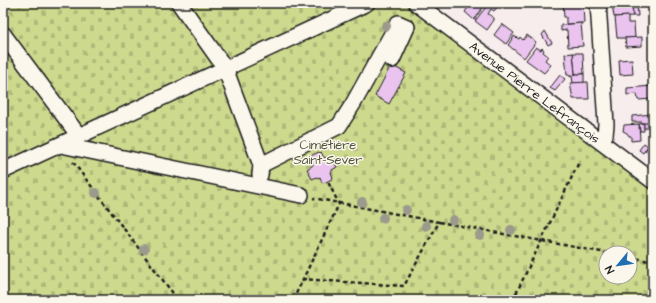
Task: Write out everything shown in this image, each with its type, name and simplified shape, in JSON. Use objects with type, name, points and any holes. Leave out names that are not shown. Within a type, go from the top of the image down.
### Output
[{"type":"street","points":[[179,3],[225,68],[261,165],[259,186]]},
{"type":"street","points":[[3,171],[367,3]]},
{"type":"street","name":"Avenue Pierre Lefrançois","points":[[416,3],[653,181]]},
{"type":"street","points":[[598,3],[606,124],[605,135],[601,141]]},
{"type":"street","points":[[261,165],[339,126],[353,104],[398,23],[407,27],[392,60]]},
{"type":"street","points":[[3,34],[79,136]]},
{"type":"street","points":[[61,145],[301,195]]},
{"type":"path","points":[[61,145],[178,300]]},
{"type":"path","points":[[513,300],[580,160]]},
{"type":"path","points":[[328,182],[339,204]]},
{"type":"path","points":[[301,195],[339,204],[598,251]]},
{"type":"path","points":[[293,300],[339,204]]},
{"type":"path","points":[[302,279],[404,286],[439,222]]},
{"type":"path","points":[[638,259],[653,262]]},
{"type":"green space","name":"Cimetière Saint-Sever","points":[[3,3],[405,3],[653,189],[653,300],[3,300]]},
{"type":"building","points":[[471,3],[486,3],[474,20],[465,12]]},
{"type":"building","points":[[489,3],[493,3],[497,7],[494,11],[491,9],[488,14],[494,18],[494,20],[487,30],[475,21]]},
{"type":"building","points":[[563,3],[583,3],[584,23],[566,24]]},
{"type":"building","points":[[612,3],[632,3],[633,16],[614,17]]},
{"type":"building","points":[[632,3],[637,3],[638,16],[633,16]]},
{"type":"building","points":[[628,16],[628,23],[634,23],[635,38],[617,38],[615,17]]},
{"type":"building","points":[[581,23],[583,46],[568,47],[567,30],[561,31],[561,25]]},
{"type":"building","points":[[502,24],[514,33],[506,44],[494,35]]},
{"type":"building","points":[[545,31],[552,43],[548,45],[542,35]]},
{"type":"building","points":[[527,35],[536,42],[524,58],[508,45],[514,36],[519,39],[520,37],[523,40]]},
{"type":"building","points":[[642,37],[642,46],[626,47],[625,38]]},
{"type":"building","points":[[536,47],[544,50],[543,52],[548,56],[545,60],[551,65],[544,73],[526,60]]},
{"type":"building","points":[[573,53],[583,53],[584,74],[575,74]]},
{"type":"building","points":[[573,53],[575,74],[570,77],[570,75],[567,75],[565,54]]},
{"type":"building","points":[[632,59],[633,74],[620,75],[619,60]]},
{"type":"building","points":[[391,65],[406,73],[389,104],[375,96]]},
{"type":"building","points":[[575,74],[584,74],[584,83],[573,83],[572,76]]},
{"type":"building","points":[[560,75],[565,79],[555,91],[550,88]]},
{"type":"building","points":[[588,82],[589,99],[573,99],[570,83]]},
{"type":"building","points":[[653,86],[653,99],[638,100],[637,94],[627,95],[627,88]]},
{"type":"building","points":[[653,114],[653,123],[643,124],[642,122],[632,122],[632,116]]},
{"type":"building","points":[[644,123],[644,131],[640,131],[639,124]]},
{"type":"building","points":[[644,123],[653,123],[653,128],[644,128]]},
{"type":"building","points":[[639,124],[640,140],[631,141],[631,136],[623,131],[624,125]]},
{"type":"building","points":[[644,143],[648,146],[643,153],[639,150]]},
{"type":"building","points":[[648,146],[653,150],[649,155],[645,151]]},
{"type":"building","points":[[321,152],[324,158],[331,156],[337,167],[331,172],[333,178],[324,183],[322,183],[320,177],[312,179],[307,169],[313,164],[310,156]]}]
